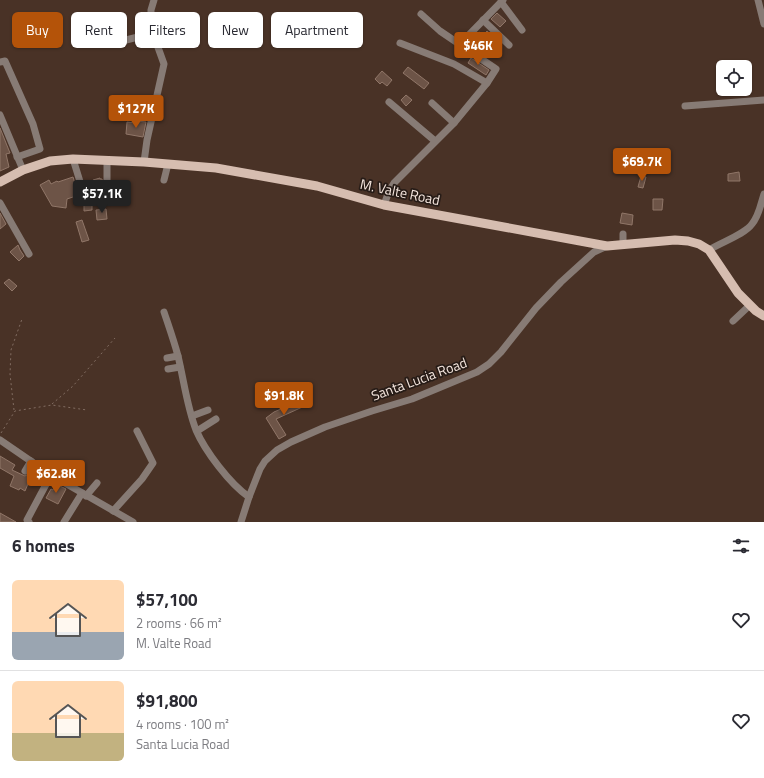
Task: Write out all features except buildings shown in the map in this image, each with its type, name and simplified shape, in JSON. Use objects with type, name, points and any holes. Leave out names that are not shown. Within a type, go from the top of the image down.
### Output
[{"type":"main road","name":"M. Valte Road","points":[[0,182],[23,170],[50,161],[107,160],[216,168],[309,185],[384,205],[607,246],[675,240],[688,241],[699,244],[708,250],[738,293],[764,316]]},
{"type":"street","points":[[151,12],[154,0]]},
{"type":"street","points":[[758,0],[764,24]]},
{"type":"street","points":[[460,44],[502,1],[522,30]]},
{"type":"street","points":[[384,205],[388,191],[394,182],[454,124],[487,83],[496,69],[440,31],[421,14]]},
{"type":"street","points":[[483,20],[509,45]]},
{"type":"street","points":[[400,43],[454,64],[487,83]]},
{"type":"street","points":[[144,162],[147,140],[164,64],[158,48]]},
{"type":"street","points":[[0,62],[5,61],[33,124],[40,149],[17,157]]},
{"type":"street","points":[[685,106],[764,100]]},
{"type":"street","points":[[389,102],[435,141]]},
{"type":"street","points":[[432,104],[454,124]]},
{"type":"street","points":[[0,115],[23,170]]},
{"type":"street","points":[[73,160],[82,188]]},
{"type":"street","points":[[107,160],[107,181]]},
{"type":"street","points":[[164,180],[168,164]]},
{"type":"street","points":[[708,250],[740,233],[752,224],[759,210],[764,194]]},
{"type":"street","points":[[0,203],[28,254]]},
{"type":"street","points":[[623,234],[623,244]]},
{"type":"street","name":"Santa Lucia Road","points":[[241,522],[260,469],[265,461],[277,450],[325,427],[412,399],[477,372],[489,364],[501,352],[536,308],[594,252],[607,246]]},
{"type":"street","points":[[733,321],[750,304]]},
{"type":"street","points":[[164,312],[178,356],[196,431],[204,445],[229,479],[240,491],[249,497]]},
{"type":"street","points":[[167,358],[178,356]]},
{"type":"street","points":[[168,369],[180,367]]},
{"type":"street","points":[[192,416],[208,410]]},
{"type":"street","points":[[196,431],[216,419]]},
{"type":"street","points":[[113,511],[142,479],[153,463],[137,431]]},
{"type":"street","points":[[0,440],[51,475],[133,522]]},
{"type":"street","points":[[24,471],[31,461]]},
{"type":"street","points":[[29,522],[27,520],[51,475]]},
{"type":"street","points":[[64,522],[84,494],[97,483]]},
{"type":"path","points":[[15,411],[13,408],[10,374],[11,350],[22,319]]},
{"type":"path","points":[[52,405],[73,386],[115,338]]},
{"type":"path","points":[[0,435],[15,411],[52,405],[88,410]]}]
